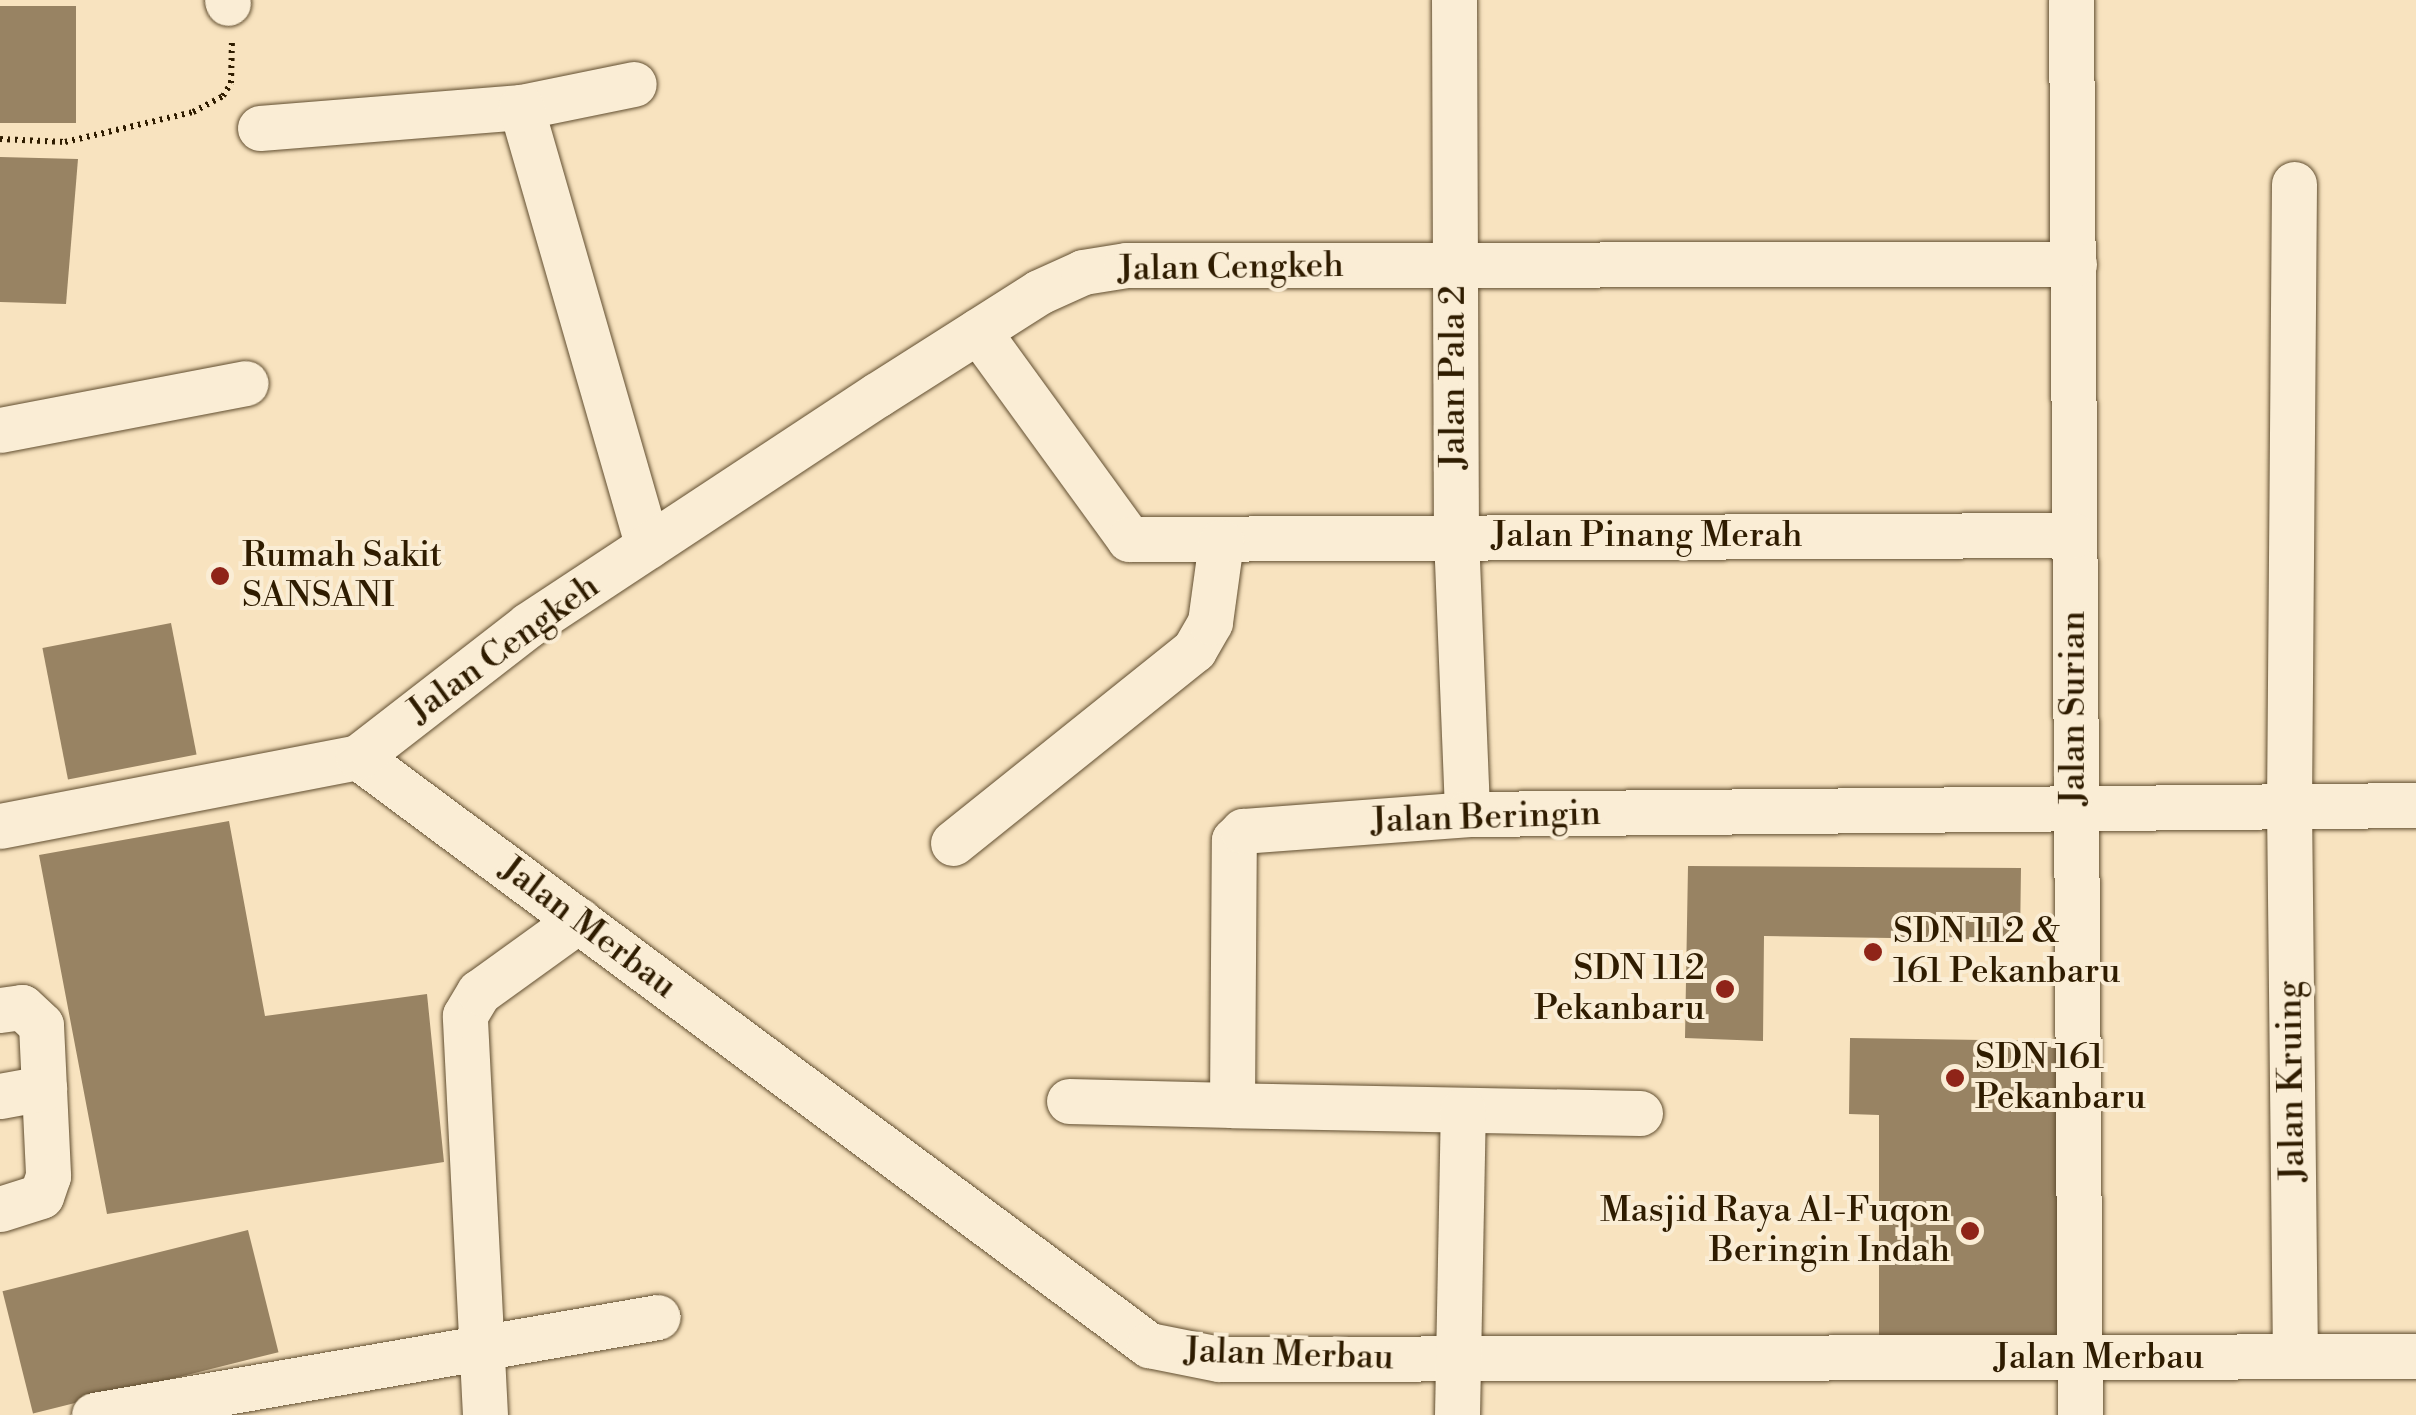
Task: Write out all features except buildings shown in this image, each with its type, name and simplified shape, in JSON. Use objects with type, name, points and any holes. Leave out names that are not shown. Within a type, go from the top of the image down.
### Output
[{"type":"street","name":"Jalan Pala 2","points":[[1454,0],[1456,536],[1467,814]]},
{"type":"street","name":"Jalan Surian","points":[[2071,0],[2080,1415]]},
{"type":"street","points":[[260,128],[521,107],[634,84]]},
{"type":"street","points":[[521,107],[648,546]]},
{"type":"street","name":"Jalan Kruing","points":[[2294,184],[2289,805],[2295,1356]]},
{"type":"street","name":"Jalan Cengkeh","points":[[358,757],[528,626],[978,331],[1083,272],[1126,265],[1453,268],[2074,264]]},
{"type":"street","name":"Jalan Pinang Merah","points":[[978,331],[1114,527],[1146,542],[1456,536],[2073,535]]},
{"type":"street","points":[[0,430],[246,383]]},
{"type":"street","points":[[953,843],[1194,650],[1210,622],[1222,542]]},
{"type":"street","points":[[0,826],[358,757]]},
{"type":"street","name":"Jalan Merbau","points":[[358,757],[1150,1345],[1218,1358],[2416,1356]]},
{"type":"street","name":"Jalan Beringin","points":[[1232,1105],[1234,840],[1243,831],[1467,814],[2416,805]]},
{"type":"street","points":[[485,1415],[465,1016],[480,992],[579,920]]},
{"type":"street","points":[[0,1010],[34,1012],[44,1088],[46,1187],[28,1204],[0,1209]]},
{"type":"street","points":[[0,1096],[44,1088]]},
{"type":"street","points":[[1069,1100],[1640,1113]]},
{"type":"street","points":[[1457,1415],[1463,1110]]},
{"type":"street","points":[[94,1415],[481,1351],[658,1317]]},
{"type":"path","points":[[0,140],[65,142],[192,112],[223,96],[234,64],[227,2]]},
{"type":"place","name":"Rumah Sakit SANSANI","points":[[220,576]]},
{"type":"place","name":"SDN 112 & 161 Pekanbaru","points":[[1873,952]]},
{"type":"place","name":"SDN 112 Pekanbaru","points":[[1725,989]]},
{"type":"place","name":"SDN 161 Pekanbaru","points":[[1955,1078]]},
{"type":"place","name":"Masjid Raya Al-Fuqon Beringin Indah","points":[[1970,1231]]}]
